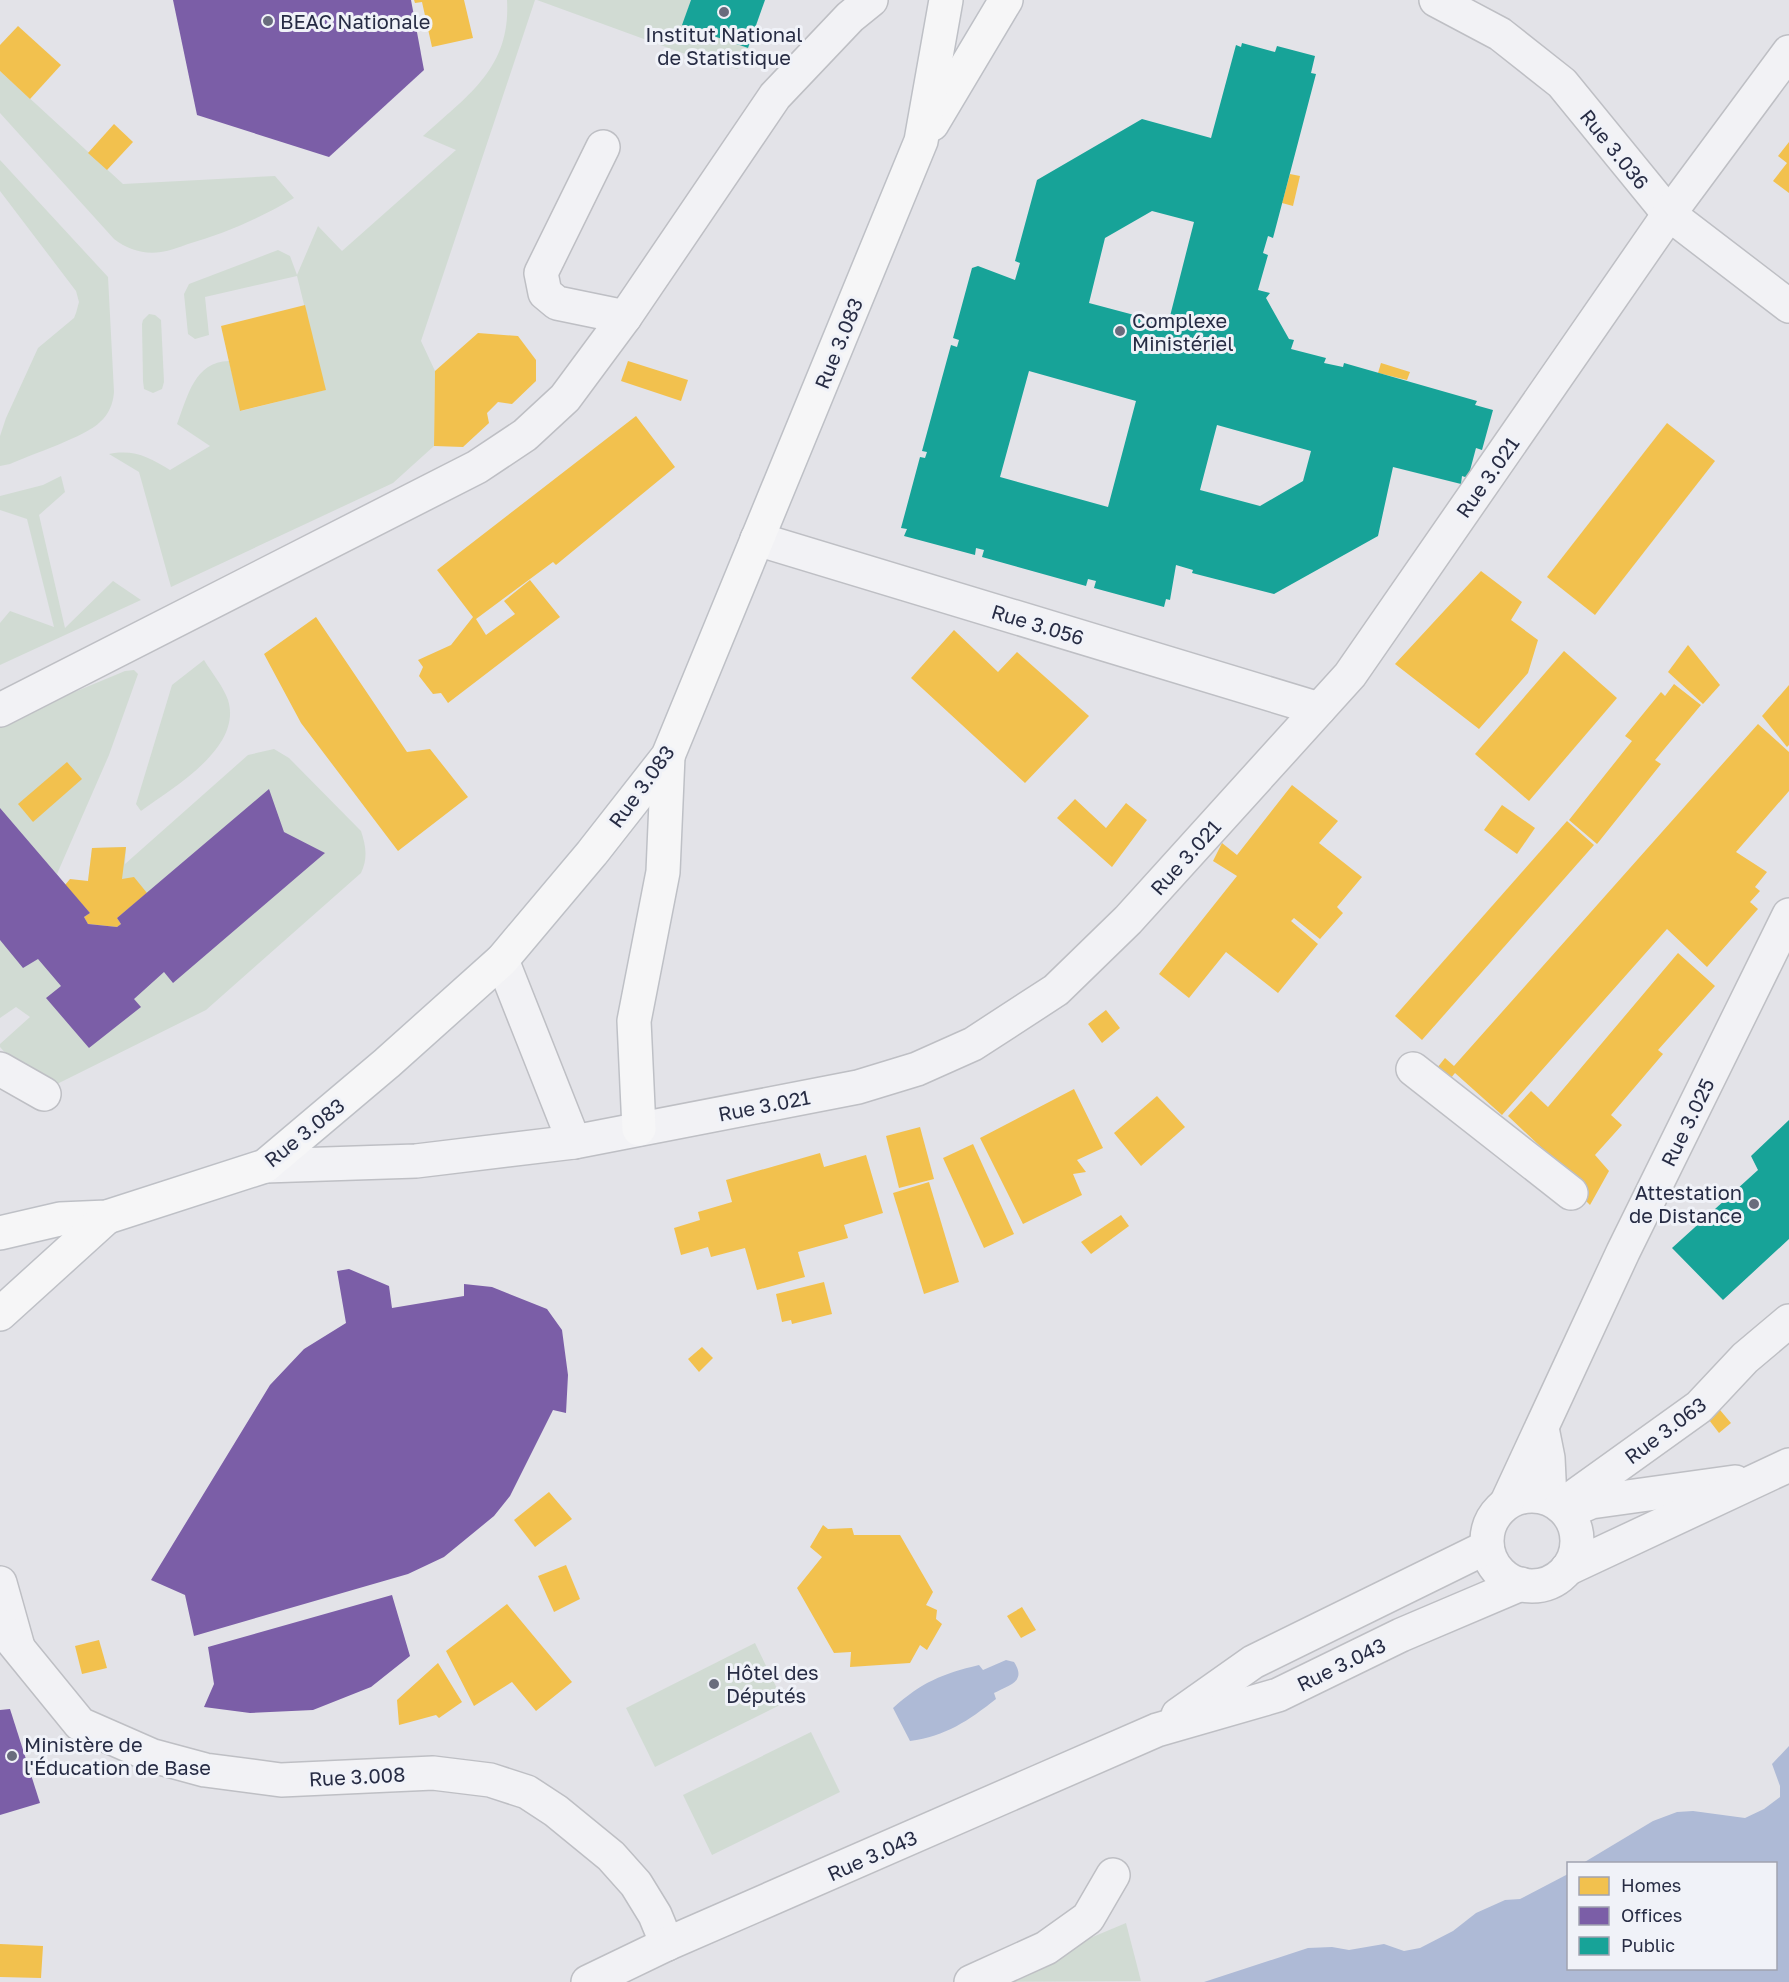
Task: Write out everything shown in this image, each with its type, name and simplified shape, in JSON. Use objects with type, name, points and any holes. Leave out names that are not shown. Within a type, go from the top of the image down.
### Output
[{"type":"main road","name":"Rue 3.083","points":[[0,1233],[60,1219],[107,1217],[265,1166],[387,1063],[502,960],[592,853],[668,756],[921,141],[946,0]]},
{"type":"main road","points":[[921,141],[1006,0]]},
{"type":"main road","points":[[639,1129],[634,1021],[663,872],[668,756]]},
{"type":"main road","points":[[0,1314],[107,1217]]},
{"type":"street","points":[[0,710],[477,467],[525,435],[565,398],[626,316],[776,96],[850,17],[871,0]]},
{"type":"street","name":"Rue 3.036","points":[[1436,0],[1500,34],[1562,84],[1669,214],[1789,306]]},
{"type":"street","name":"Rue 3.021","points":[[265,1166],[416,1161],[574,1143],[858,1087],[917,1069],[973,1044],[1056,990],[1128,920],[1350,675],[1669,214],[1789,52]]},
{"type":"street","points":[[603,147],[541,273],[545,292],[557,303],[626,316]]},
{"type":"street","name":"Rue 3.056","points":[[757,539],[1319,709]]},
{"type":"street","name":"Rue 3.025","points":[[1507,1502],[1623,1251],[1789,915]]},
{"type":"street","points":[[502,960],[574,1143]]},
{"type":"street","points":[[0,1069],[45,1094]]},
{"type":"street","points":[[1413,1069],[1571,1192]]},
{"type":"street","name":"Rue 3.063","points":[[1559,1506],[1699,1407],[1745,1358],[1789,1321]]},
{"type":"street","points":[[1542,1428],[1559,1506],[1574,1527],[1577,1541],[1568,1569]]},
{"type":"street","points":[[1776,1472],[1568,1569],[1556,1579],[1539,1586],[1521,1584],[1504,1577],[1492,1563],[1487,1547],[1487,1529],[1494,1514],[1507,1502],[1528,1496],[1559,1506],[1776,1472]]},
{"type":"street","name":"Rue 3.043","points":[[1157,1730],[1253,1662],[1487,1547]]},
{"type":"street","points":[[0,1583],[9,1637]]},
{"type":"street","name":"Rue 3.043","points":[[588,1982],[667,1944],[1157,1730],[1278,1695],[1401,1635],[1521,1584]]},
{"type":"street","name":"Rue 3.008","points":[[9,1637],[80,1724],[153,1756],[173,1762],[205,1770],[281,1780],[433,1773],[490,1780],[526,1792],[556,1811],[611,1856],[636,1884],[667,1944]]},
{"type":"street","points":[[971,1982],[1046,1948],[1088,1918],[1113,1875]]},
{"type":"shaded area","points":[[507,0],[535,0],[421,341],[435,371],[434,446],[393,483],[171,587],[139,472],[109,454],[134,453],[170,470],[210,446],[177,424],[194,382],[208,367],[217,363],[229,361],[241,411],[325,390],[297,276],[205,297],[209,335],[195,339],[188,334],[184,294],[189,284],[278,250],[290,256],[297,275],[318,226],[342,251],[456,150],[423,136],[470,93],[494,62],[502,44]]},
{"type":"shaded area","points":[[537,0],[691,0],[683,25],[748,48],[738,69],[707,62]]},
{"type":"shaded area","points":[[0,71],[123,184],[275,176],[294,198],[216,235],[171,250],[148,253],[124,246],[114,239],[0,113]]},
{"type":"shaded area","points":[[0,160],[108,277],[114,392],[112,405],[108,412],[93,427],[58,445],[0,466],[0,436],[38,348],[74,318],[79,302],[76,291],[0,191]]},
{"type":"shaded area","points":[[149,314],[161,320],[164,382],[162,389],[153,393],[144,389],[143,381],[142,324]]},
{"type":"shaded area","points":[[61,476],[65,492],[39,515],[65,628],[113,581],[141,600],[0,665],[0,623],[10,611],[54,627],[27,519],[0,510],[0,496],[43,485]]},
{"type":"shaded area","points":[[204,660],[228,700],[230,718],[225,734],[202,765],[141,811],[136,804],[172,685]]},
{"type":"shaded area","points":[[134,670],[138,674],[109,755],[57,874],[65,885],[88,881],[92,848],[126,847],[125,864],[248,755],[274,749],[289,758],[361,831],[365,847],[365,862],[361,873],[206,1010],[57,1084],[48,1083],[25,1072],[0,1047],[0,1044],[30,1017],[16,1007],[0,1018],[0,723],[125,671]]},
{"type":"shaded area","points":[[755,1643],[784,1703],[655,1767],[626,1708]]},
{"type":"shaded area","points":[[811,1732],[840,1792],[712,1855],[683,1795]]},
{"type":"shaded area","points":[[1126,1923],[1141,1981],[985,1982]]},
{"type":"water","points":[[1006,1660],[1014,1662],[1017,1678],[1010,1685],[994,1693],[996,1699],[976,1714],[946,1731],[910,1741],[893,1708],[923,1685],[943,1676],[979,1665],[983,1670]]},
{"type":"water","points":[[1789,1746],[1789,1982],[1204,1982],[1308,1948],[1332,1947],[1349,1950],[1384,1944],[1404,1951],[1420,1948],[1453,1931],[1476,1913],[1505,1900],[1520,1899],[1567,1875],[1567,1970],[1777,1970],[1777,1862],[1585,1862],[1653,1821],[1677,1812],[1693,1811],[1745,1818],[1764,1809],[1780,1797],[1780,1786],[1772,1764]]},
{"type":"building: Homes","points":[[414,0],[464,0],[473,38],[432,47],[422,2],[415,3]]},
{"type":"building: Homes","points":[[18,26],[61,65],[30,99],[0,71],[0,45]]},
{"type":"building: Homes","points":[[114,124],[133,142],[107,170],[88,153]]},
{"type":"building: Homes","points":[[1789,142],[1789,193],[1773,181],[1787,163],[1778,156]]},
{"type":"building: Homes","points":[[1290,174],[1300,176],[1293,206],[1282,203]]},
{"type":"building: Homes","points":[[305,305],[326,390],[240,411],[221,326]]},
{"type":"building: Homes","points":[[478,333],[518,336],[536,360],[536,381],[512,404],[498,402],[487,413],[489,423],[463,447],[434,446],[435,371]]},
{"type":"building: Homes","points":[[628,361],[688,380],[681,401],[621,381]]},
{"type":"building: Homes","points":[[1381,363],[1410,372],[1407,380],[1378,373]]},
{"type":"building: Homes","points":[[636,416],[675,467],[556,565],[553,562],[476,619],[486,635],[515,614],[504,601],[530,580],[560,617],[448,703],[441,693],[433,694],[419,676],[423,667],[418,660],[451,645],[473,617],[437,570]]},
{"type":"building: Homes","points":[[1667,423],[1715,461],[1595,615],[1547,577]]},
{"type":"building: Homes","points":[[1481,571],[1522,602],[1511,620],[1538,640],[1528,673],[1479,729],[1395,664]]},
{"type":"building: Homes","points":[[316,617],[407,752],[430,749],[468,797],[398,851],[301,723],[264,654]]},
{"type":"building: Homes","points":[[954,630],[998,672],[1017,652],[1089,716],[1025,783],[911,678]]},
{"type":"building: Homes","points":[[1688,645],[1720,685],[1703,704],[1668,672]]},
{"type":"building: Homes","points":[[1564,651],[1617,698],[1529,801],[1475,754]]},
{"type":"building: Homes","points":[[1674,684],[1701,705],[1655,760],[1661,764],[1597,844],[1569,820],[1632,741],[1625,736],[1661,692],[1665,696]]},
{"type":"building: Homes","points":[[1789,685],[1789,745],[1787,747],[1762,716]]},
{"type":"building: Homes","points":[[1758,724],[1789,752],[1789,791],[1736,852],[1767,872],[1755,887],[1760,891],[1750,902],[1758,909],[1707,967],[1667,929],[1502,1115],[1455,1073],[1446,1084],[1433,1073],[1445,1058],[1454,1066]]},
{"type":"building: Homes","points":[[67,762],[82,779],[33,822],[18,804]]},
{"type":"building: Homes","points":[[1292,785],[1338,821],[1319,843],[1362,877],[1337,907],[1343,913],[1320,939],[1294,918],[1291,921],[1318,944],[1278,993],[1226,952],[1189,998],[1159,974],[1237,876],[1213,861],[1222,843],[1237,855]]},
{"type":"building: Homes","points":[[1075,799],[1106,828],[1126,803],[1147,820],[1112,867],[1057,818]]},
{"type":"building: Homes","points":[[1502,805],[1535,828],[1517,854],[1484,830]]},
{"type":"building: Homes","points":[[1567,821],[1594,845],[1422,1040],[1395,1016]]},
{"type":"building: Homes","points":[[126,847],[122,879],[134,877],[147,893],[117,918],[121,924],[117,927],[88,924],[84,917],[90,913],[65,885],[70,879],[88,881],[92,848]]},
{"type":"building: Homes","points":[[1678,953],[1715,986],[1658,1050],[1663,1054],[1611,1115],[1622,1125],[1595,1155],[1609,1171],[1590,1205],[1538,1153],[1542,1148],[1508,1116],[1531,1091],[1548,1107]]},
{"type":"building: Homes","points":[[1106,1010],[1120,1028],[1102,1043],[1088,1024]]},
{"type":"building: Homes","points":[[1074,1089],[1103,1148],[1077,1160],[1086,1172],[1073,1174],[1082,1195],[1023,1224],[980,1138]]},
{"type":"building: Homes","points":[[1157,1096],[1185,1127],[1141,1166],[1114,1133]]},
{"type":"building: Homes","points":[[920,1127],[934,1179],[899,1188],[886,1136]]},
{"type":"building: Homes","points":[[973,1144],[1014,1234],[984,1248],[943,1158]]},
{"type":"building: Homes","points":[[820,1153],[824,1167],[866,1155],[883,1213],[844,1225],[848,1238],[798,1252],[805,1277],[757,1290],[745,1248],[711,1257],[708,1247],[681,1255],[674,1228],[700,1220],[698,1212],[732,1202],[726,1180]]},
{"type":"building: Homes","points":[[929,1182],[959,1282],[924,1294],[893,1193]]},
{"type":"building: Homes","points":[[1121,1215],[1129,1226],[1091,1254],[1081,1242]]},
{"type":"building: Homes","points":[[824,1282],[832,1314],[792,1324],[791,1320],[782,1322],[776,1294]]},
{"type":"building: Homes","points":[[702,1347],[713,1358],[699,1372],[688,1359]]},
{"type":"building: Homes","points":[[1720,1410],[1731,1423],[1719,1433],[1709,1420]]},
{"type":"building: Homes","points":[[549,1492],[572,1519],[535,1547],[514,1520]]},
{"type":"building: Homes","points":[[823,1525],[828,1529],[852,1528],[854,1535],[900,1535],[933,1592],[926,1605],[937,1610],[936,1619],[942,1624],[927,1650],[920,1645],[910,1663],[850,1667],[851,1652],[834,1653],[797,1588],[822,1557],[810,1547]]},
{"type":"building: Homes","points":[[566,1565],[580,1599],[554,1612],[538,1576]]},
{"type":"building: Homes","points":[[507,1604],[572,1682],[536,1711],[512,1682],[474,1706],[446,1651]]},
{"type":"building: Homes","points":[[1022,1607],[1036,1630],[1021,1638],[1007,1616]]},
{"type":"building: Homes","points":[[99,1640],[107,1668],[82,1674],[75,1646]]},
{"type":"building: Homes","points":[[438,1663],[462,1702],[439,1718],[436,1715],[399,1725],[397,1700]]},
{"type":"building: Homes","points":[[0,1944],[43,1946],[41,1978],[0,1977]]},
{"type":"building: Offices","points":[[173,0],[411,0],[424,70],[329,157],[197,115]]},
{"type":"building: Offices","points":[[269,789],[284,832],[325,853],[173,983],[164,972],[134,999],[141,1007],[89,1048],[46,998],[61,986],[38,959],[23,968],[0,940],[0,808],[90,913],[84,917],[88,924],[117,927],[121,924],[117,918]]},
{"type":"building: Offices","points":[[349,1269],[389,1286],[392,1308],[464,1296],[464,1284],[492,1287],[547,1309],[562,1330],[568,1375],[566,1413],[553,1410],[510,1496],[494,1516],[444,1557],[408,1574],[194,1636],[185,1595],[151,1580],[270,1385],[304,1349],[346,1323],[337,1271]]},
{"type":"building: Offices","points":[[392,1595],[410,1656],[371,1687],[313,1710],[250,1713],[204,1707],[214,1684],[208,1647]]},
{"type":"building: Offices","name":"Ministère de l'Éducation de Base","points":[[10,1709],[40,1803],[0,1815],[0,1710]]},
{"type":"building: Public","name":"Institut National de Statistique","points":[[691,0],[765,0],[748,48],[682,25]]},
{"type":"building: Public","name":"Complexe Ministériel","points":[[1242,43],[1275,52],[1277,46],[1315,56],[1311,73],[1316,74],[1273,238],[1268,236],[1263,253],[1268,255],[1258,290],[1270,293],[1266,298],[1289,339],[1294,340],[1291,349],[1326,358],[1324,363],[1343,367],[1344,363],[1477,401],[1475,405],[1493,410],[1482,450],[1476,448],[1468,478],[1462,476],[1461,484],[1393,467],[1378,536],[1274,594],[1192,573],[1193,570],[1176,565],[1170,600],[1166,599],[1164,607],[1094,588],[1096,581],[1088,579],[1086,586],[982,557],[984,550],[976,548],[975,555],[904,536],[907,529],[901,528],[920,457],[925,458],[927,452],[922,451],[951,345],[957,347],[959,340],[953,338],[972,268],[978,266],[1015,280],[1020,263],[1015,261],[1037,180],[1142,119],[1211,138],[1236,45],[1241,47]],"holes":[[[1152,211],[1194,222],[1168,324],[1089,303],[1105,238]],[[1029,371],[1136,401],[1108,507],[1000,477]],[[1217,425],[1311,451],[1303,481],[1260,506],[1200,490]]]},
{"type":"building: Public","name":"Attestation de Distance","points":[[1789,1120],[1789,1239],[1723,1300],[1672,1248],[1758,1170],[1751,1156]]},
{"type":"place","name":"Institut National de Statistique","points":[[724,12]]},
{"type":"place","name":"BEAC Nationale","points":[[268,21]]},
{"type":"place","name":"Complexe Ministériel","points":[[1120,331]]},
{"type":"place","name":"Attestation de Distance","points":[[1754,1204]]},
{"type":"place","name":"Hôtel des Députés","points":[[714,1684]]},
{"type":"place","name":"Ministère de l'Éducation de Base","points":[[12,1756]]}]
